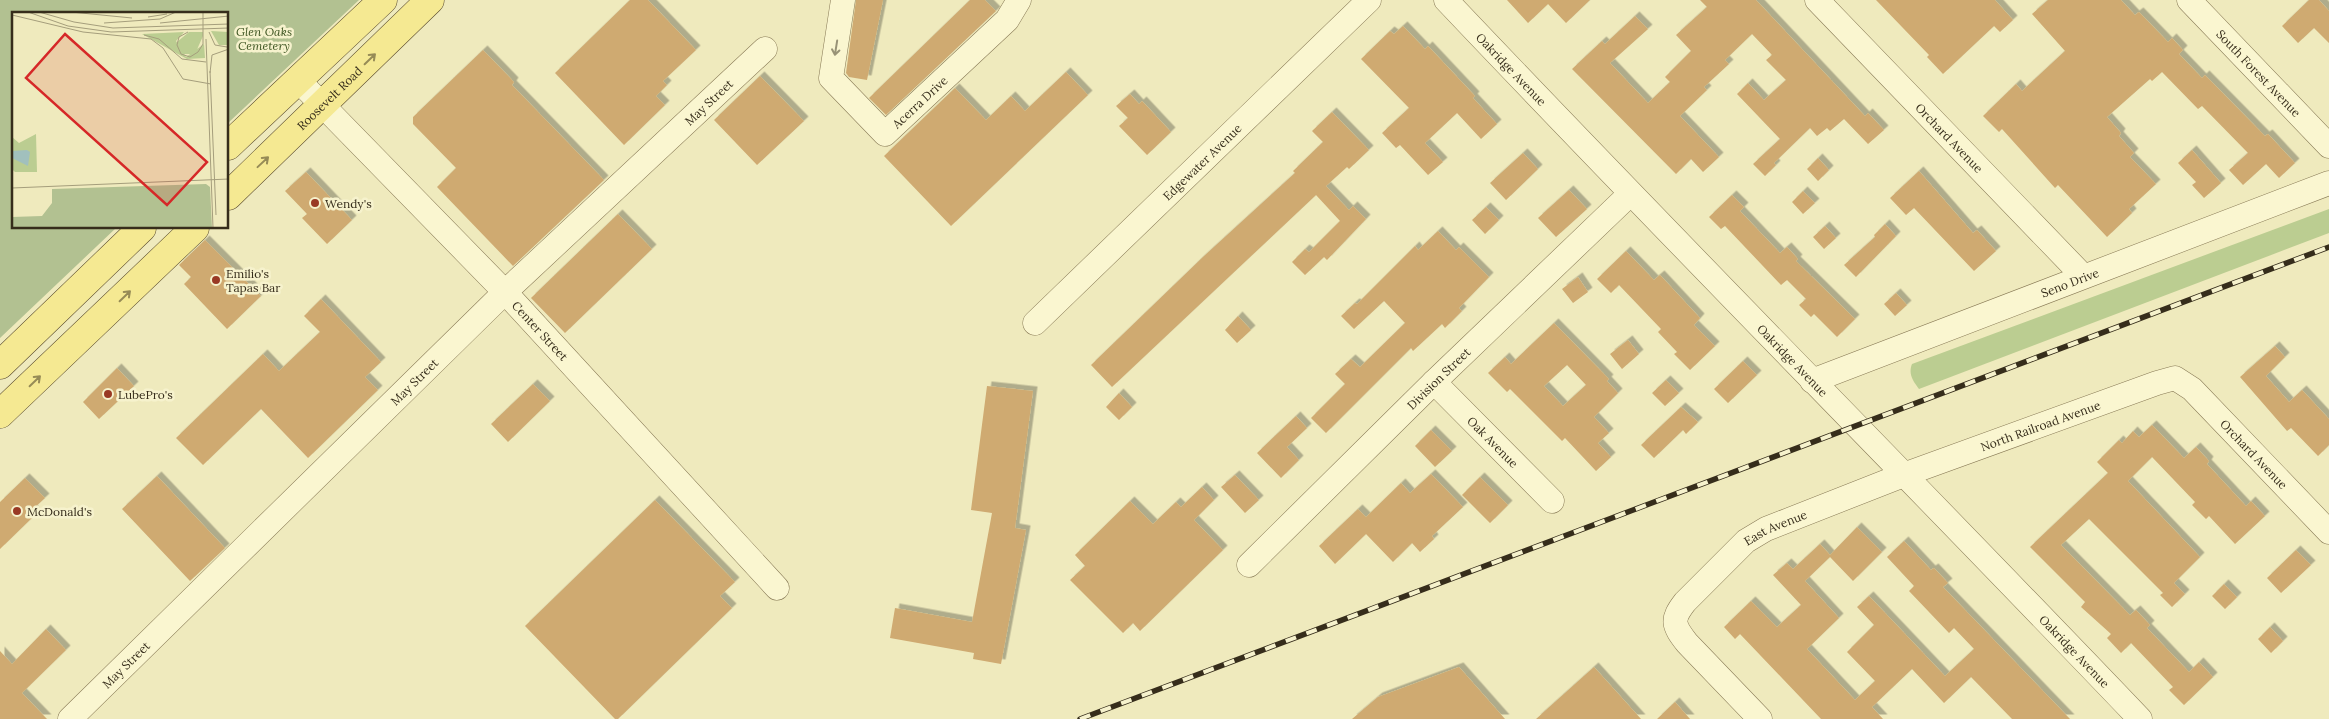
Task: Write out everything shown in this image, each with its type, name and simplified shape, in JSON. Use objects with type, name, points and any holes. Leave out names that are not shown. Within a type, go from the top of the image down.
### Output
[{"type":"main road","points":[[229,145],[383,0]]},
{"type":"main road","name":"Roosevelt Road","points":[[229,195],[430,0]]},
{"type":"main road","points":[[0,365],[141,229]]},
{"type":"main road","points":[[0,414],[194,229]]},
{"type":"street","name":"Acerra Drive","points":[[843,0],[831,78],[885,134],[1007,20],[1019,0]]},
{"type":"street","name":"Edgewater Avenue","points":[[1035,322],[1369,0]]},
{"type":"street","name":"Oakridge Avenue","points":[[1446,0],[1630,194],[1812,381],[1906,474],[2140,719]]},
{"type":"street","name":"Orchard Avenue","points":[[1817,0],[2083,276]]},
{"type":"street","name":"South Forest Avenue","points":[[2189,0],[2329,146]]},
{"type":"street","name":"May Street","points":[[70,719],[505,292],[765,49]]},
{"type":"street","name":"Center Street","points":[[297,79],[505,292],[777,588]]},
{"type":"street","name":"Seno Drive","points":[[1812,381],[2329,183]]},
{"type":"street","name":"Division Street","points":[[1249,565],[1434,382],[1630,194]]},
{"type":"street","name":"Orchard Avenue","points":[[2175,378],[2192,388],[2329,532]]},
{"type":"street","name":"North Railroad Avenue","points":[[1906,474],[2175,378]]},
{"type":"street","name":"Oak Avenue","points":[[1434,382],[1552,501]]},
{"type":"street","name":"East Avenue","points":[[1760,719],[1687,643],[1677,630],[1674,621],[1677,612],[1756,534],[1906,474]]},
{"type":"green space","name":"Glen Oaks Cemetery","points":[[0,0],[359,0],[229,122],[229,12],[12,12],[12,229],[115,229],[0,338]]},
{"type":"green space","points":[[2329,209],[2329,233],[1919,389],[1912,377],[1912,364]]},
{"type":"building","points":[[630,0],[648,0],[696,50],[663,81],[667,85],[656,96],[665,105],[624,145],[555,73]]},
{"type":"building","points":[[856,0],[883,0],[867,80],[849,77],[846,73]]},
{"type":"building","points":[[970,0],[985,0],[996,11],[886,115],[869,98]]},
{"type":"building","points":[[1507,0],[1590,0],[1566,23],[1548,4],[1528,23]]},
{"type":"building","points":[[1700,0],[1756,0],[1865,116],[1868,113],[1884,130],[1868,144],[1844,119],[1830,131],[1827,128],[1817,136],[1810,128],[1774,163],[1776,165],[1765,176],[1753,164],[1780,139],[1737,94],[1748,83],[1764,100],[1786,80],[1766,60],[1772,55],[1752,34],[1725,60],[1729,64],[1704,87],[1707,90],[1680,116],[1719,157],[1703,172],[1691,159],[1676,174],[1572,69],[1602,41],[1605,44],[1635,16],[1648,29],[1610,63],[1648,103],[1670,82],[1665,77],[1691,51],[1676,35],[1707,7]]},
{"type":"building","points":[[1876,0],[1995,0],[2013,20],[2000,32],[1994,26],[1943,74],[1927,57],[1929,55]]},
{"type":"building","points":[[2048,0],[2121,0],[2135,15],[2139,12],[2168,42],[2172,38],[2183,50],[2179,54],[2202,78],[2205,75],[2265,136],[2268,134],[2295,163],[2279,178],[2266,164],[2243,185],[2229,170],[2248,153],[2202,106],[2198,109],[2162,72],[2152,81],[2150,79],[2107,117],[2121,133],[2119,136],[2134,153],[2130,157],[2156,184],[2129,209],[2132,213],[2107,237],[2058,185],[2055,188],[2002,129],[1999,132],[1983,116],[2016,84],[2022,91],[2065,51],[2032,14]]},
{"type":"building","points":[[2309,0],[2319,0],[2329,11],[2329,43],[2314,28],[2298,43],[2282,26]]},
{"type":"building","points":[[1403,26],[1425,49],[1428,46],[1475,96],[1473,98],[1497,124],[1481,139],[1457,113],[1425,143],[1443,162],[1428,175],[1400,145],[1396,148],[1382,133],[1409,108],[1361,59],[1390,31],[1394,34]]},
{"type":"building","points":[[483,50],[514,82],[512,85],[604,180],[513,266],[437,187],[456,168],[413,124],[413,117]]},
{"type":"building","points":[[1066,72],[1088,95],[951,226],[884,156],[955,88],[986,120],[1011,96],[1025,111]]},
{"type":"building","points":[[760,76],[804,121],[757,165],[714,120]]},
{"type":"building","points":[[1130,94],[1139,104],[1142,101],[1171,132],[1147,155],[1119,126],[1128,118],[1116,106]]},
{"type":"building","points":[[1332,112],[1369,150],[1349,169],[1347,167],[1326,186],[1349,210],[1353,206],[1366,219],[1327,260],[1324,257],[1305,275],[1292,262],[1305,249],[1309,252],[1340,221],[1316,195],[1112,387],[1091,365],[1203,257],[1295,173],[1293,171],[1323,142],[1312,131]]},
{"type":"building","points":[[2192,150],[2221,183],[2204,198],[2192,185],[2196,182],[2178,163]]},
{"type":"building","points":[[1523,153],[1538,169],[1506,200],[1490,183]]},
{"type":"building","points":[[1818,158],[1829,170],[1818,181],[1807,169]]},
{"type":"building","points":[[1919,171],[1973,233],[1977,230],[1996,251],[1974,271],[1914,208],[1906,215],[1890,198]]},
{"type":"building","name":"Wendy's","points":[[306,172],[352,220],[327,244],[302,218],[307,214],[285,191]]},
{"type":"building","points":[[1569,190],[1587,209],[1556,237],[1538,218]]},
{"type":"building","points":[[1803,191],[1815,203],[1803,214],[1792,202]]},
{"type":"building","points":[[1732,195],[1744,207],[1740,211],[1780,253],[1787,247],[1798,259],[1796,261],[1855,319],[1837,337],[1814,314],[1811,317],[1799,305],[1806,299],[1787,280],[1781,285],[1725,226],[1721,229],[1709,217]]},
{"type":"building","points":[[1486,207],[1499,220],[1485,234],[1472,220]]},
{"type":"building","points":[[618,214],[652,249],[565,333],[531,298]]},
{"type":"building","points":[[1885,224],[1896,236],[1856,277],[1844,265],[1875,237],[1874,235]]},
{"type":"building","points":[[1825,226],[1836,238],[1824,249],[1813,237]]},
{"type":"building","points":[[1438,231],[1456,250],[1459,247],[1489,277],[1459,308],[1462,311],[1445,328],[1442,324],[1413,351],[1411,348],[1326,433],[1311,418],[1345,384],[1335,374],[1351,359],[1360,367],[1405,323],[1384,301],[1354,329],[1341,316],[1355,303],[1357,304],[1415,246],[1418,250]]},
{"type":"building","name":"Emilio's Tapas Bar","points":[[205,240],[261,296],[227,329],[184,284],[191,277],[179,265]]},
{"type":"building","points":[[1626,251],[1654,280],[1660,275],[1700,318],[1694,325],[1715,346],[1690,370],[1674,354],[1677,352],[1658,332],[1661,329],[1619,285],[1611,293],[1597,279]]},
{"type":"building","points":[[1578,277],[1588,292],[1573,303],[1562,289]]},
{"type":"building","points":[[1896,293],[1907,305],[1895,316],[1884,304]]},
{"type":"building","points":[[321,299],[381,362],[365,377],[378,390],[308,458],[261,409],[203,465],[176,438],[263,354],[279,371],[320,332],[304,316]]},
{"type":"building","points":[[1238,316],[1251,330],[1237,343],[1225,330]]},
{"type":"building","points":[[1554,323],[1609,379],[1607,381],[1618,393],[1594,417],[1609,433],[1598,443],[1611,457],[1596,471],[1565,438],[1562,441],[1510,389],[1507,392],[1488,373],[1505,357],[1511,364]],"holes":[[[1567,365],[1586,385],[1563,406],[1544,386]]]},
{"type":"building","points":[[1628,340],[1639,354],[1622,369],[1610,354]]},
{"type":"building","points":[[2275,346],[2285,357],[2266,376],[2289,402],[2302,390],[2329,419],[2329,445],[2318,456],[2291,428],[2287,431],[2240,377]]},
{"type":"building","points":[[1743,361],[1757,375],[1728,403],[1714,389]]},
{"type":"building","name":"LubePro's","points":[[117,368],[134,386],[99,419],[83,402]]},
{"type":"building","points":[[1666,380],[1679,393],[1665,406],[1652,393]]},
{"type":"building","points":[[533,384],[550,401],[508,442],[491,424]]},
{"type":"building","points":[[987,386],[1033,391],[1015,528],[1026,530],[1001,664],[973,659],[974,653],[890,638],[895,608],[972,622],[992,513],[971,510]]},
{"type":"building","points":[[1119,393],[1132,407],[1119,420],[1106,407]]},
{"type":"building","points":[[1681,407],[1698,422],[1686,434],[1683,430],[1654,458],[1641,445]]},
{"type":"building","points":[[1296,416],[1307,428],[1287,447],[1299,460],[1281,478],[1257,453]]},
{"type":"building","points":[[2152,425],[2184,458],[2196,447],[2209,461],[2207,464],[2246,506],[2251,501],[2265,516],[2235,544],[2209,516],[2206,519],[2192,505],[2195,502],[2152,457],[2128,481],[2200,557],[2174,583],[2185,594],[2172,607],[2160,595],[2163,593],[2089,519],[2061,545],[2130,615],[2136,610],[2150,625],[2147,628],[2189,672],[2199,662],[2213,677],[2184,705],[2169,690],[2173,687],[2131,643],[2121,653],[2107,638],[2111,634],[2081,607],[2085,602],[2030,547],[2108,473],[2097,462],[2119,440],[2122,443],[2133,431],[2139,437]]},
{"type":"building","points":[[1431,430],[1452,451],[1435,467],[1415,446]]},
{"type":"building","points":[[1431,474],[1463,507],[1432,536],[1434,539],[1420,552],[1412,543],[1393,562],[1366,534],[1335,564],[1319,546],[1358,509],[1366,517],[1401,483],[1410,493]]},
{"type":"building","points":[[1235,475],[1259,500],[1245,513],[1221,487]]},
{"type":"building","points":[[157,476],[225,548],[190,581],[122,509]]},
{"type":"building","points":[[1480,477],[1508,505],[1490,523],[1462,495]]},
{"type":"building","name":"McDonald's","points":[[25,478],[45,498],[33,509],[36,514],[0,549],[0,502]]},
{"type":"building","points":[[1202,487],[1214,500],[1194,520],[1223,550],[1140,631],[1133,623],[1123,633],[1070,580],[1085,566],[1075,555],[1130,501],[1153,524],[1176,502],[1181,507]]},
{"type":"building","points":[[655,500],[735,582],[720,596],[732,608],[618,719],[615,719],[525,626]]},
{"type":"building","points":[[1857,527],[1882,552],[1853,581],[1830,557],[1805,581],[1839,618],[1807,649],[1855,700],[1875,681],[1847,652],[1874,625],[1857,607],[1869,596],[1945,676],[1974,649],[1954,628],[1949,633],[1909,591],[1914,586],[1887,557],[1904,541],[1931,570],[1934,568],[1948,583],[1943,587],[2070,719],[2012,719],[1971,677],[1944,703],[1912,669],[1872,707],[1883,719],[1821,719],[1740,634],[1735,639],[1724,627],[1751,601],[1777,627],[1801,605],[1773,575],[1787,563],[1793,569],[1820,544],[1830,555]]},
{"type":"building","points":[[2296,550],[2311,565],[2281,593],[2267,578]]},
{"type":"building","points":[[2224,584],[2237,597],[2225,609],[2212,596]]},
{"type":"building","points":[[2270,627],[2283,641],[2271,653],[2258,639]]},
{"type":"building","points":[[46,629],[66,650],[22,693],[47,719],[0,719],[0,651],[12,664]]},
{"type":"building","points":[[1459,667],[1505,719],[1352,719],[1378,697]]},
{"type":"building","points":[[1594,667],[1641,719],[1536,719]]},
{"type":"building","points":[[1675,702],[1690,719],[1657,719]]},
{"type":"railway","points":[[1080,719],[2329,247]]},
{"type":"place","name":"Wendy's","points":[[315,203]]},
{"type":"place","name":"Emilio's Tapas Bar","points":[[216,280]]},
{"type":"place","name":"LubePro's","points":[[108,394]]},
{"type":"place","name":"McDonald's","points":[[17,511]]}]
